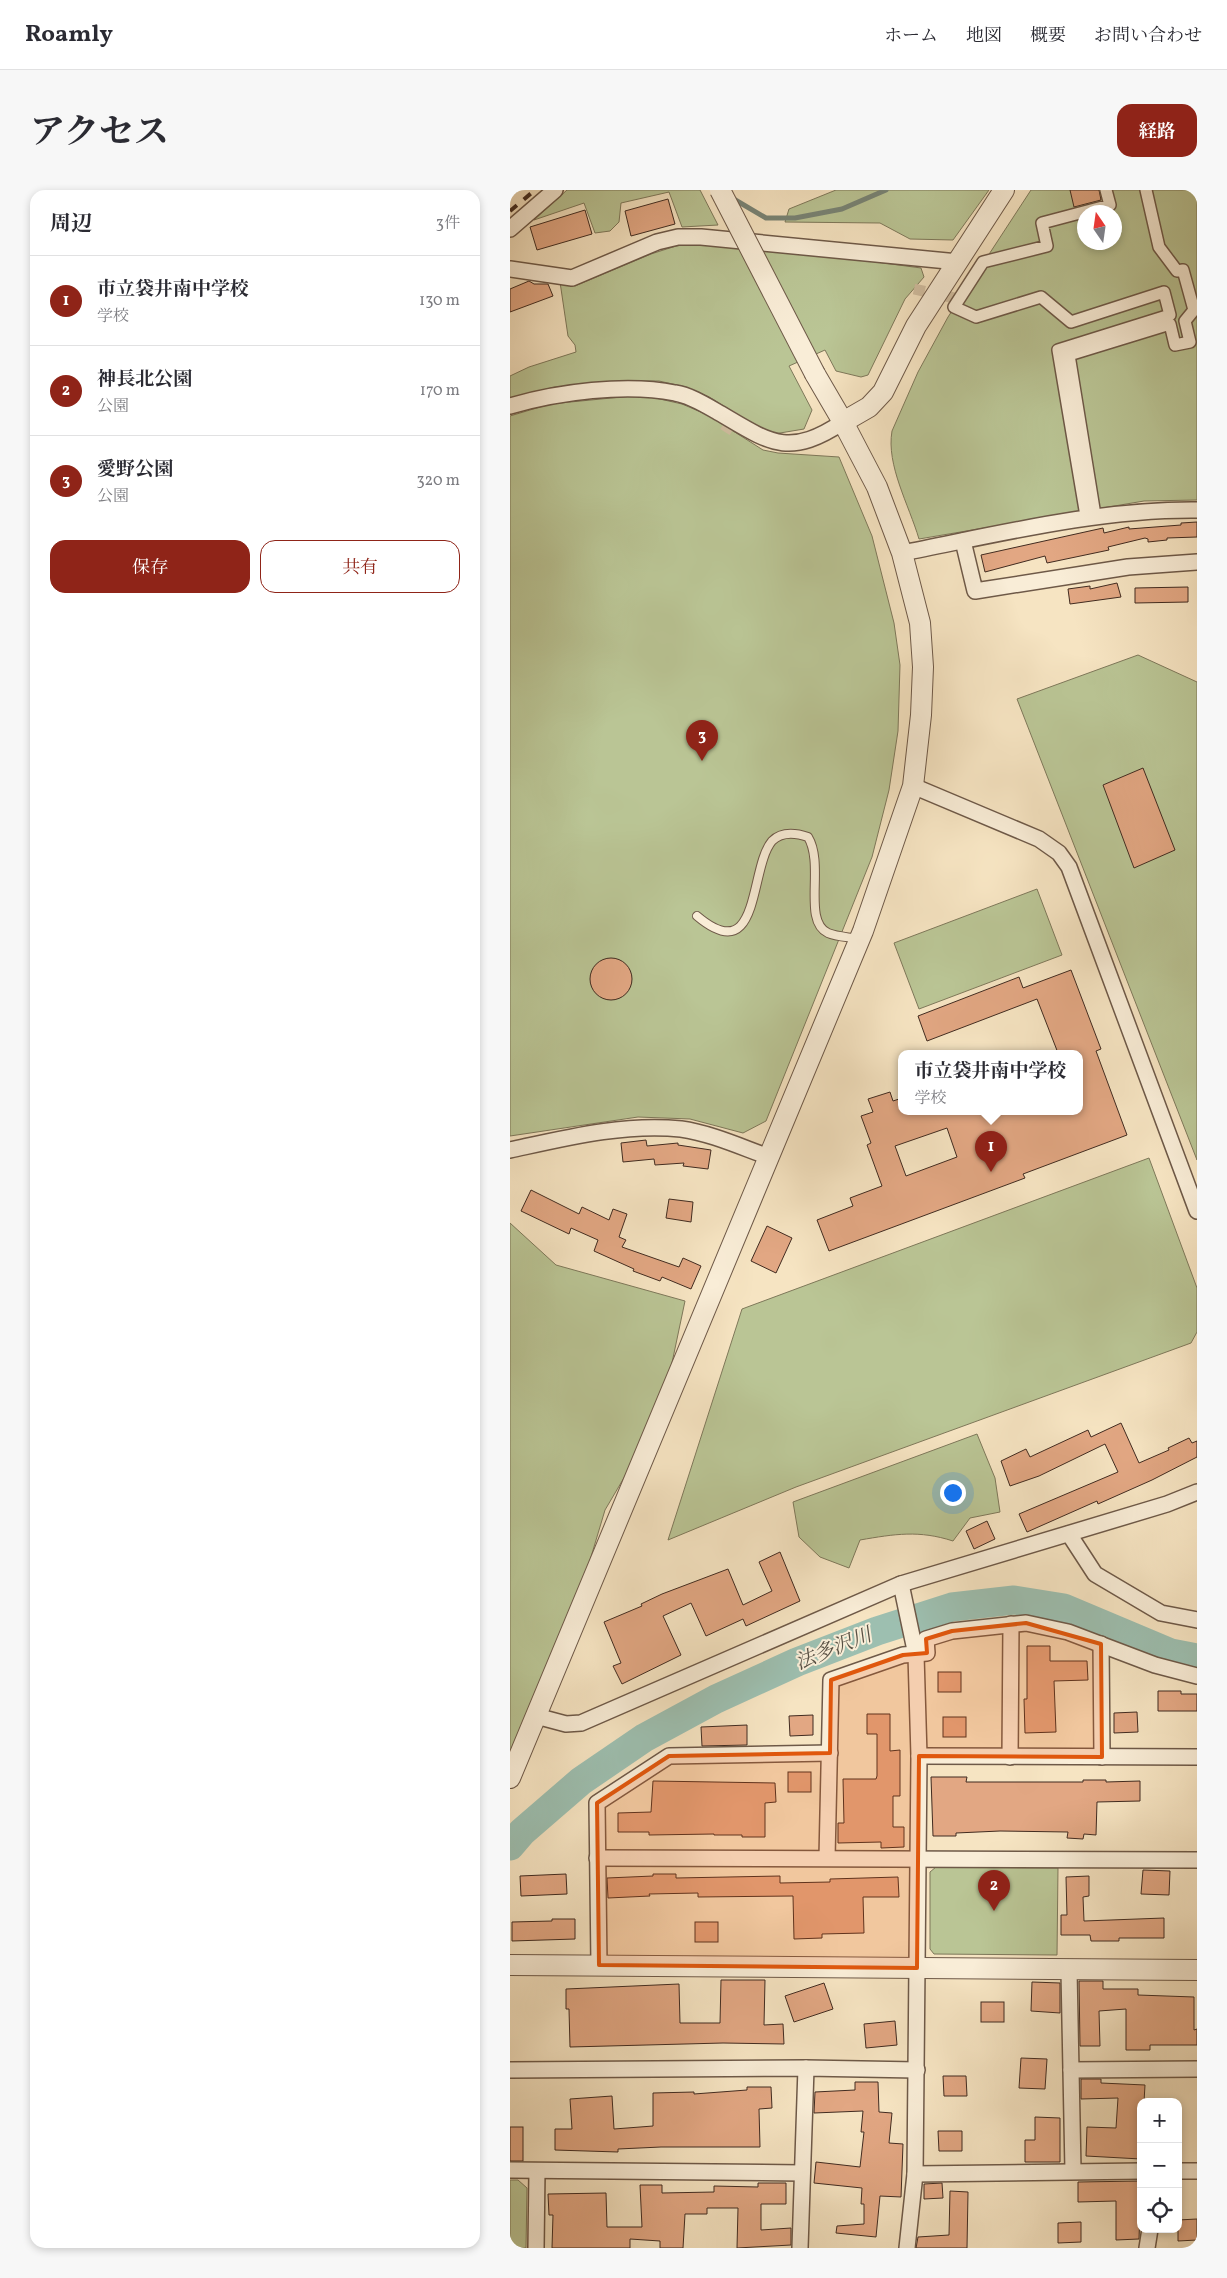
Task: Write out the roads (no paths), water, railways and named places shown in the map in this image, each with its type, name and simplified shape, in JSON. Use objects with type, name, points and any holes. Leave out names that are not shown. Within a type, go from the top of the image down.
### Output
[{"type":"street","points":[[510,229],[555,190]]},
{"type":"street","points":[[510,1778],[859,939],[913,786],[921,715],[923,667],[920,623],[902,553],[877,487],[815,374],[720,190]]},
{"type":"street","points":[[510,406],[539,398],[572,393],[649,388],[678,393],[704,404],[768,440],[789,444],[822,436],[870,407],[883,392],[916,326],[1004,190]]},
{"type":"street","points":[[1106,190],[1110,205],[1042,223],[1047,246],[983,262],[954,307],[976,317],[1041,297],[1071,322],[1164,292],[1170,315],[1058,350],[1085,510],[1094,509],[1069,355],[1170,324],[1175,345],[1190,342],[1185,321],[1194,310],[1183,270],[1177,271],[1159,247],[1146,190]]},
{"type":"street","points":[[510,269],[572,278],[658,242],[678,237],[701,236],[958,262]]},
{"type":"street","points":[[1185,278],[1197,274]]},
{"type":"street","points":[[902,553],[1091,518],[1176,510],[1197,510]]},
{"type":"street","points":[[963,541],[975,591],[1128,567],[1197,562]]},
{"type":"street","points":[[913,786],[1039,839],[1058,853],[1069,867],[1197,1211]]},
{"type":"street","points":[[510,1150],[574,1136],[633,1128],[682,1129],[722,1140],[768,1157]]},
{"type":"street","points":[[536,1716],[566,1724],[582,1723],[903,1590],[1069,1534],[1167,1504],[1197,1492]]},
{"type":"street","points":[[1069,1534],[1095,1574],[1161,1613],[1197,1620]]},
{"type":"street","points":[[903,1590],[916,1655],[919,1756],[915,2174],[907,2248]]},
{"type":"street","points":[[827,1858],[831,1680],[903,1655],[927,1653],[926,1639],[952,1631],[1026,1623],[1068,1632],[1155,1665],[1197,1676]]},
{"type":"street","points":[[1010,1757],[1011,1624]]},
{"type":"street","points":[[1101,1644],[1102,1757]]},
{"type":"street","points":[[599,1965],[597,1803],[669,1756],[830,1753]]},
{"type":"street","points":[[919,1756],[1197,1757]]},
{"type":"street","points":[[597,1858],[1197,1860]]},
{"type":"street","points":[[510,1965],[1197,1970]]},
{"type":"street","points":[[1069,1970],[1073,2170]]},
{"type":"street","points":[[510,2070],[806,2068],[917,2070]]},
{"type":"street","points":[[800,2248],[806,2068]]},
{"type":"street","points":[[1071,2070],[1197,2069]]},
{"type":"street","points":[[510,2170],[802,2173]]},
{"type":"street","points":[[915,2174],[1073,2170],[1137,2171]]},
{"type":"street","points":[[536,2248],[537,2171]]},
{"type":"street","points":[[1182,2171],[1197,2171]]},
{"type":"street","points":[[1147,2248],[1149,2233]]},
{"type":"lane","points":[[697,916],[718,930],[727,931],[738,928],[746,920],[766,853],[772,842],[782,834],[796,834],[808,837],[812,844],[816,876],[814,912],[817,923],[828,932],[859,939]]},
{"type":"waterway","points":[[732,198],[766,218],[795,218],[842,209],[886,190]]},
{"type":"waterway","name":"法多沢川","points":[[510,1846],[522,1832],[581,1781],[644,1738],[716,1699],[797,1662],[877,1631],[952,1607],[1014,1600],[1064,1608],[1171,1653],[1197,1658]]},
{"type":"tunnel","points":[[914,289],[959,299]]},
{"type":"tunnel","points":[[725,432],[737,413]]},
{"type":"railway","points":[[510,195],[516,190]]},
{"type":"railway","points":[[510,211],[535,190]]},
{"type":"place","name":"愛野公園","points":[[702,761]]},
{"type":"place","name":"市立袋井南中学校","points":[[991,1172]]},
{"type":"place","name":"神長北公園","points":[[994,1911]]}]
